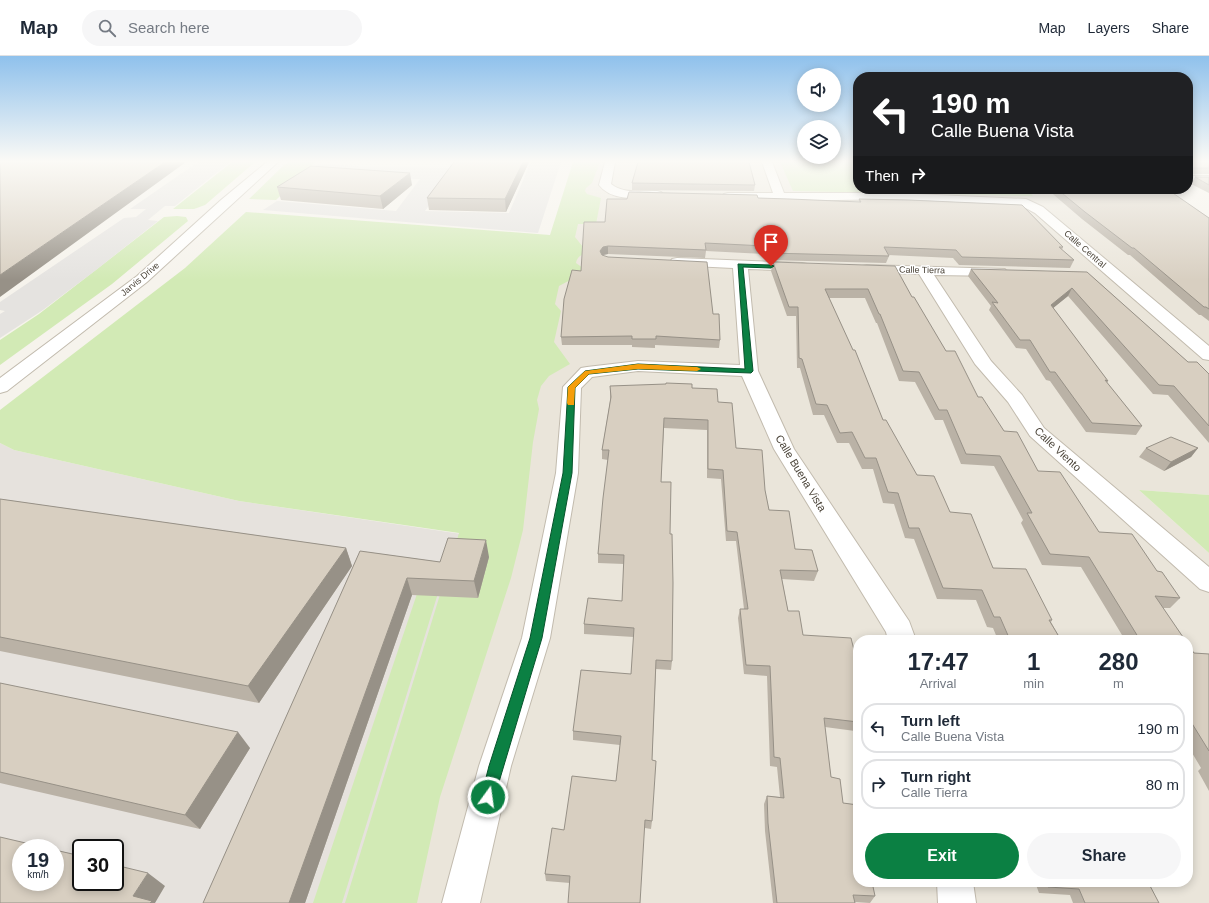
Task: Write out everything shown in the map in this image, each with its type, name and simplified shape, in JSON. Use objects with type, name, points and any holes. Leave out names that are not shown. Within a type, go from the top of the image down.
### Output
[{"type":"street","name":"Jarvis Drive","points":[[0,387],[142,279],[227,202]]},
{"type":"street","name":"Calle Central","points":[[1012,202],[1022,202],[1039,210],[1209,355]]},
{"type":"street","points":[[662,262],[812,268]]},
{"type":"street","name":"Calle Buena Vista","points":[[740,266],[749,371],[784,449],[899,629],[901,635]]},
{"type":"street","name":"Calle Tierra","points":[[852,269],[1016,273]]},
{"type":"street","name":"Calle Viento","points":[[924,270],[984,364],[1015,399],[1037,432],[1209,582]]},
{"type":"street","points":[[1093,275],[1116,275]]},
{"type":"street","points":[[461,903],[495,766],[536,638],[568,473],[572,387],[587,372],[638,366],[749,371]]},
{"type":"street","points":[[955,887],[957,903]]},
{"type":"shaded area","points":[[141,202],[181,202],[175,206],[165,206],[148,220],[158,221],[43,310],[0,338],[0,314],[5,311],[0,310],[0,302],[124,218],[136,217],[146,209],[130,209]]},
{"type":"shaded area","points":[[276,202],[396,211],[403,202],[432,202],[425,211],[509,213],[514,202],[548,202],[538,233],[263,210]]},
{"type":"shaded area","points":[[572,202],[1177,202],[1209,222],[1209,495],[1139,490],[1209,553],[1209,903],[384,903]]},
{"type":"shaded area","points":[[0,443],[14,450],[239,501],[482,537],[384,903],[0,903]]},
{"type":"green space","points":[[182,202],[209,202],[205,205],[194,209],[173,209]]},
{"type":"green space","points":[[561,202],[600,202],[596,224],[578,224],[575,237],[587,252],[577,259],[576,263],[587,271],[559,286],[555,304],[561,311],[554,342],[570,364],[549,376],[541,386],[537,400],[539,409],[533,442],[523,530],[511,578],[440,797],[417,903],[345,903],[459,533],[239,501],[14,450],[0,443],[0,410],[185,268],[246,212],[550,235]]},
{"type":"green space","points":[[164,217],[186,217],[188,221],[112,284],[0,365],[0,340],[39,314]]},
{"type":"green space","points":[[1139,490],[1209,495],[1209,553]]},
{"type":"green space","points":[[424,573],[444,574],[342,903],[313,903]]},
{"type":"building","points":[[0,202],[107,202],[0,275]]},
{"type":"building","points":[[607,202],[943,202],[1022,205],[1063,247],[1059,247],[1074,260],[962,257],[956,250],[884,247],[889,256],[768,253],[765,246],[705,243],[706,250],[608,246],[603,247],[600,251],[602,255],[608,257],[707,262],[713,314],[719,314],[720,340],[656,336],[656,339],[632,339],[632,336],[561,337],[564,299],[572,270],[581,271],[584,222],[605,222]]},
{"type":"building","points":[[1072,202],[1185,202],[1209,218],[1209,309],[1204,307],[1134,248]]},
{"type":"building","points":[[773,262],[895,266],[912,297],[914,297],[946,351],[955,351],[978,397],[982,397],[1004,431],[1017,432],[1038,471],[1060,472],[1099,532],[1132,534],[1157,571],[1162,572],[1180,598],[1155,596],[1182,635],[1137,635],[1089,557],[1050,554],[1027,513],[1032,513],[1000,456],[966,454],[947,410],[939,410],[919,372],[903,371],[880,314],[868,289],[825,289],[853,350],[855,350],[883,420],[886,420],[917,475],[934,476],[950,512],[971,514],[993,568],[1026,569],[1052,620],[1049,620],[1058,635],[1008,635],[1000,617],[994,617],[982,590],[943,588],[919,528],[909,528],[898,493],[888,492],[876,458],[865,458],[852,432],[840,433],[827,405],[816,404],[802,359],[799,358],[798,307],[789,307]]},
{"type":"building","points":[[971,269],[1087,272],[1188,362],[1197,362],[1209,374],[1209,426],[1174,386],[1159,385],[1072,288],[1051,305],[1108,381],[1105,380],[1142,426],[1092,423],[1055,372],[1050,372],[1030,340],[1020,340],[992,302],[998,303]]},
{"type":"building","points":[[692,384],[692,388],[717,389],[718,402],[732,403],[736,448],[762,450],[765,490],[769,510],[789,511],[795,549],[812,550],[818,571],[780,570],[788,611],[799,611],[803,635],[851,638],[853,646],[853,721],[824,718],[831,777],[840,779],[843,803],[853,804],[853,887],[873,887],[875,896],[853,895],[855,903],[777,903],[768,823],[767,796],[784,798],[780,758],[774,757],[770,666],[746,665],[740,609],[748,609],[737,532],[727,531],[723,470],[708,469],[708,420],[664,418],[661,482],[671,482],[670,534],[672,534],[673,583],[672,661],[656,660],[652,760],[656,761],[652,821],[645,820],[640,903],[568,903],[570,876],[545,874],[552,828],[564,830],[572,776],[616,781],[621,736],[573,731],[581,670],[631,674],[634,628],[584,624],[588,598],[622,601],[624,555],[598,554],[609,450],[602,450],[611,397],[610,386]]},
{"type":"building","points":[[1171,437],[1198,448],[1171,462],[1146,448]]},
{"type":"building","points":[[0,499],[346,548],[248,686],[0,637]]},
{"type":"building","points":[[448,538],[486,540],[474,581],[407,578],[289,903],[203,903],[360,551],[440,562]]},
{"type":"building","points":[[1193,652],[1209,654],[1209,751],[1193,725]]},
{"type":"building","points":[[0,683],[238,732],[185,815],[0,772]]},
{"type":"building","points":[[0,837],[12,840],[12,891],[64,891],[64,852],[72,854],[72,891],[124,891],[124,867],[148,873],[133,896],[152,901],[150,903],[0,903]]},
{"type":"building","points":[[1048,887],[1151,887],[1159,903],[1085,903],[1079,889]]},
{"type":"slow traffic","points":[[571,403],[572,387],[587,372],[638,366],[697,369]]},
{"type":"route","points":[[488,797],[495,766],[536,638],[568,473],[572,387],[587,372],[638,366],[749,371],[740,266],[771,266]]}]
